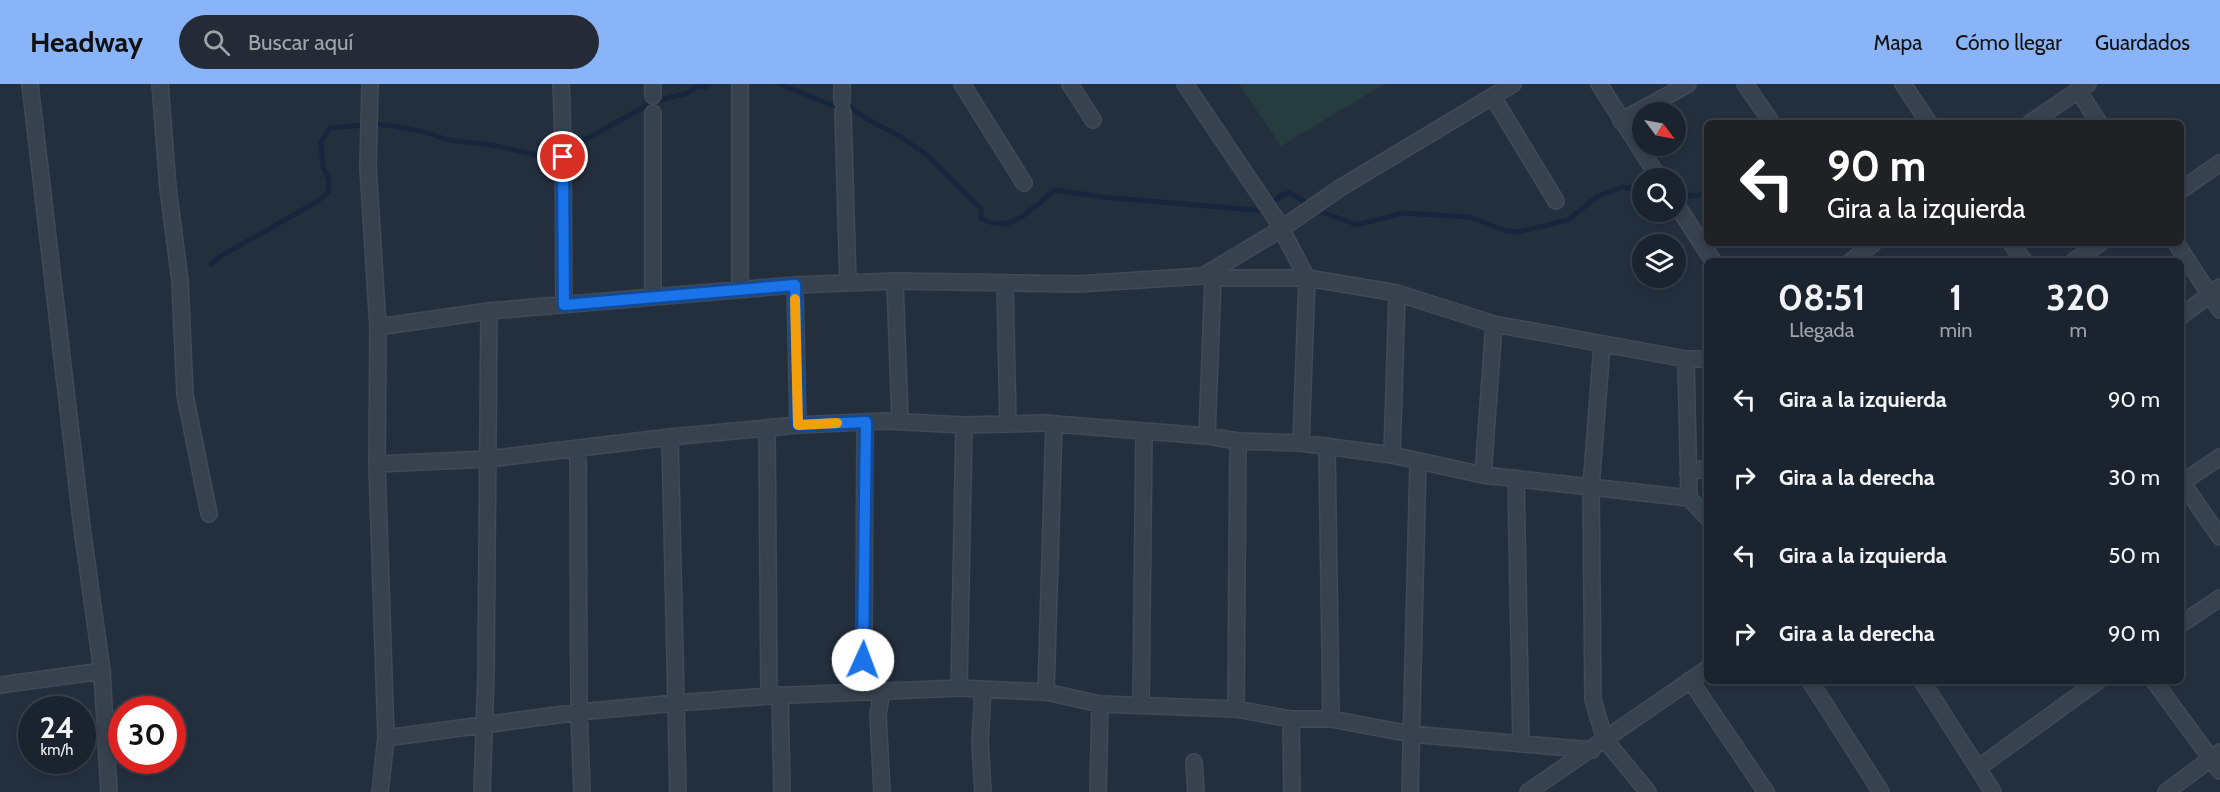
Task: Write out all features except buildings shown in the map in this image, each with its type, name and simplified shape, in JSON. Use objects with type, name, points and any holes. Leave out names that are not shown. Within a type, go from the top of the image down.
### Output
[{"type":"street","points":[[30,84],[82,528],[102,671],[109,792]]},
{"type":"street","points":[[160,84],[168,188],[180,281],[185,395],[209,514]]},
{"type":"street","points":[[370,84],[368,167],[378,327],[378,464],[386,738],[380,792]]},
{"type":"street","points":[[561,84],[563,141]]},
{"type":"street","points":[[740,84],[740,290]]},
{"type":"street","points":[[842,84],[848,282]]},
{"type":"street","points":[[962,84],[1024,183]]},
{"type":"street","points":[[1070,84],[1093,120]]},
{"type":"street","points":[[1185,84],[1276,219],[1307,278],[1301,443]]},
{"type":"street","points":[[1208,277],[1340,188],[1513,84]]},
{"type":"street","points":[[1599,84],[1652,168]]},
{"type":"street","points":[[1621,121],[1688,84]]},
{"type":"street","points":[[1745,84],[1770,120]]},
{"type":"street","points":[[1903,84],[1927,120]]},
{"type":"street","points":[[2058,84],[2078,91],[2097,120]]},
{"type":"street","points":[[2035,120],[2078,91]]},
{"type":"street","points":[[1493,97],[1556,201]]},
{"type":"street","points":[[653,113],[653,297]]},
{"type":"street","points":[[563,157],[564,305]]},
{"type":"street","points":[[2184,187],[2220,163]]},
{"type":"street","points":[[1686,219],[1711,258]]},
{"type":"street","points":[[2078,258],[2096,246]]},
{"type":"street","points":[[2178,246],[2215,290],[2220,310]]},
{"type":"street","points":[[378,327],[489,311],[848,282],[1077,284],[1208,277],[1307,278],[1397,293],[1494,324],[1602,345],[1686,359],[1704,359]]},
{"type":"street","points":[[1207,436],[1208,277]]},
{"type":"street","points":[[895,281],[900,421]]},
{"type":"street","points":[[1005,283],[1008,423]]},
{"type":"street","points":[[795,285],[798,425]]},
{"type":"street","points":[[2184,314],[2215,290]]},
{"type":"street","points":[[1392,455],[1397,293]]},
{"type":"street","points":[[482,792],[489,311]]},
{"type":"street","points":[[1483,474],[1494,324]]},
{"type":"street","points":[[1602,345],[1591,487],[1593,700],[1600,730],[1605,740],[1648,792]]},
{"type":"street","points":[[1686,359],[1689,498]]},
{"type":"street","points":[[378,464],[488,459],[670,437],[798,425],[900,421],[964,425],[1054,424],[1207,436],[1238,441],[1328,446],[1392,455],[1483,474],[1689,498],[1704,513]]},
{"type":"street","points":[[862,691],[866,422]]},
{"type":"street","points":[[1046,692],[1054,424]]},
{"type":"street","points":[[959,688],[964,425]]},
{"type":"street","points":[[767,429],[775,695],[782,792]]},
{"type":"street","points":[[1141,704],[1144,432]]},
{"type":"street","points":[[670,437],[678,792]]},
{"type":"street","points":[[1236,709],[1238,441]]},
{"type":"street","points":[[1328,446],[1331,719]]},
{"type":"street","points":[[578,448],[579,712],[582,792]]},
{"type":"street","points":[[2184,480],[2220,457]]},
{"type":"street","points":[[1410,792],[1418,461]]},
{"type":"street","points":[[1688,473],[1704,470]]},
{"type":"street","points":[[1516,478],[1521,743]]},
{"type":"street","points":[[2184,486],[2220,537]]},
{"type":"street","points":[[2184,622],[2220,598]]},
{"type":"street","points":[[0,685],[102,671]]},
{"type":"street","points":[[1528,792],[1704,671]]},
{"type":"street","points":[[1690,680],[1766,792]]},
{"type":"street","points":[[1812,684],[1881,792]]},
{"type":"street","points":[[1924,684],[1993,792]]},
{"type":"street","points":[[1978,768],[2094,684]]},
{"type":"street","points":[[2156,684],[2217,761],[2166,792]]},
{"type":"street","points":[[386,738],[579,712],[676,703],[775,695],[959,688],[1046,692],[1100,704],[1236,709],[1291,719],[1331,719],[1411,734],[1592,750]]},
{"type":"street","points":[[882,690],[878,715],[882,792]]},
{"type":"street","points":[[983,690],[980,743],[984,792]]},
{"type":"street","points":[[1098,792],[1100,704]]},
{"type":"street","points":[[1291,719],[1292,792]]},
{"type":"street","points":[[1194,762],[1196,792]]},
{"type":"green space","points":[[1239,84],[1384,84],[1281,146]]},
{"type":"waterway","points":[[211,264],[221,256],[318,201],[328,192],[329,180],[323,167],[321,142],[330,128],[375,124],[393,126],[425,132],[448,140],[492,145],[541,156],[579,143],[653,102],[688,93],[697,86],[705,87],[710,84]]},
{"type":"waterway","points":[[780,84],[829,104],[852,108],[867,119],[901,137],[928,156],[981,209],[981,218],[992,223],[1011,222],[1029,212],[1054,190],[1103,197],[1265,211]]},
{"type":"waterway","points":[[1273,203],[1281,195],[1290,193],[1322,212],[1357,225],[1403,213],[1470,217],[1506,231],[1519,232],[1568,220],[1598,196],[1623,187],[1632,188]]},
{"type":"waterway","points":[[1686,195],[1704,194]]},
{"type":"slow traffic","points":[[795,299],[798,425],[837,423]]},
{"type":"route","points":[[563,157],[564,305],[795,285],[798,425],[866,422],[863,660]]}]
